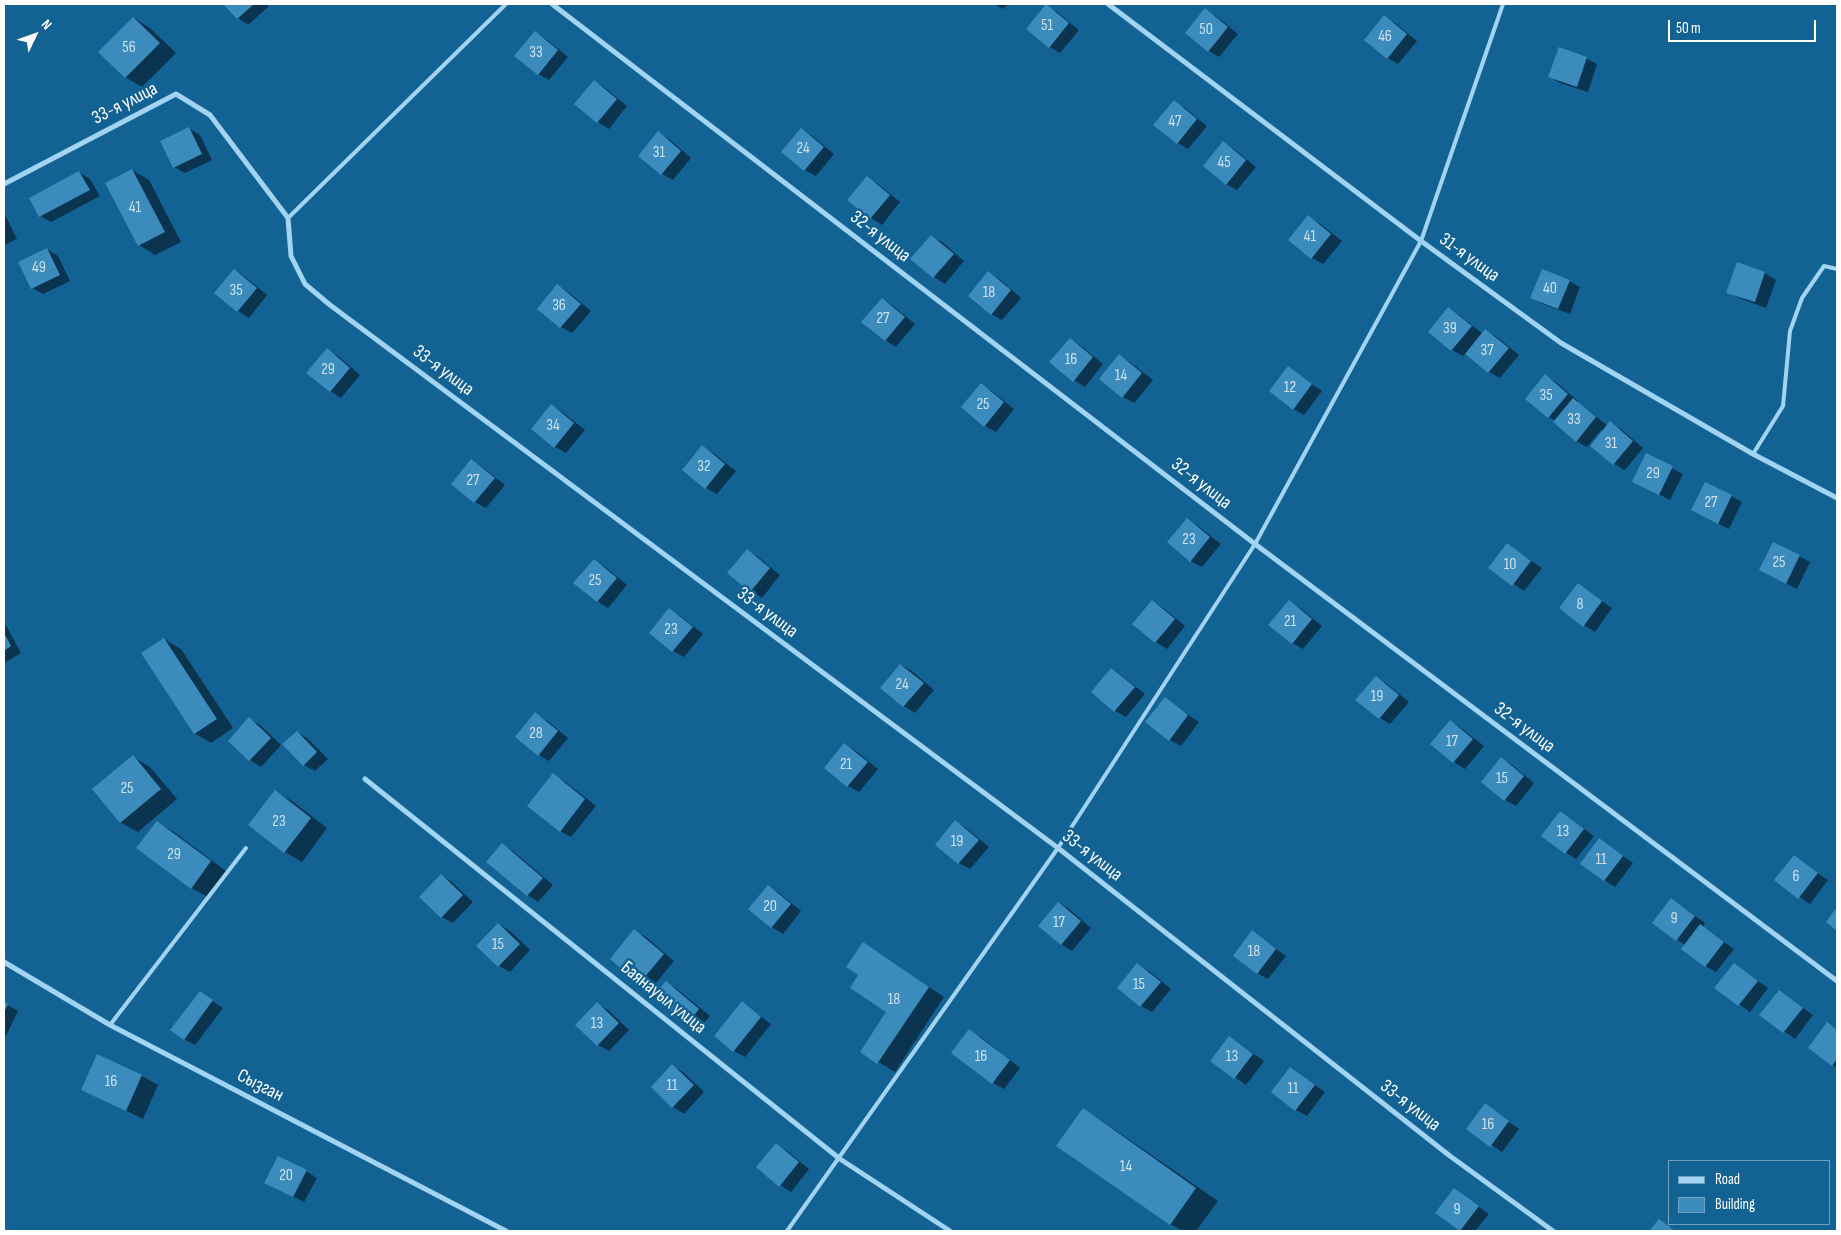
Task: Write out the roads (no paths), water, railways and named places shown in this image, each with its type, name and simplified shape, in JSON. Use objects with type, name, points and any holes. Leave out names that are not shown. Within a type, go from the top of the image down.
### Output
[{"type":"street","name":"32-я улица","points":[[552,4],[1256,544],[1837,981]]},
{"type":"street","name":"31-я улица","points":[[1108,4],[1421,242],[1561,344],[1752,454],[1837,498]]},
{"type":"street","name":"33-я улица","points":[[4,184],[176,94],[210,114],[288,218],[291,256],[305,284],[330,305],[1058,848],[1450,1156],[1553,1231]]},
{"type":"street","name":"Баянауыл улица","points":[[365,779],[840,1159],[950,1231]]},
{"type":"street","name":"Сызган","points":[[4,962],[110,1025],[506,1231]]},
{"type":"lane","points":[[288,218],[506,4]]},
{"type":"lane","points":[[787,1231],[840,1159],[1058,848],[1256,544],[1421,242],[1503,4]]},
{"type":"lane","points":[[1752,454],[1783,406],[1790,331],[1802,298],[1824,266],[1837,269]]},
{"type":"lane","points":[[110,1025],[246,848]]}]
